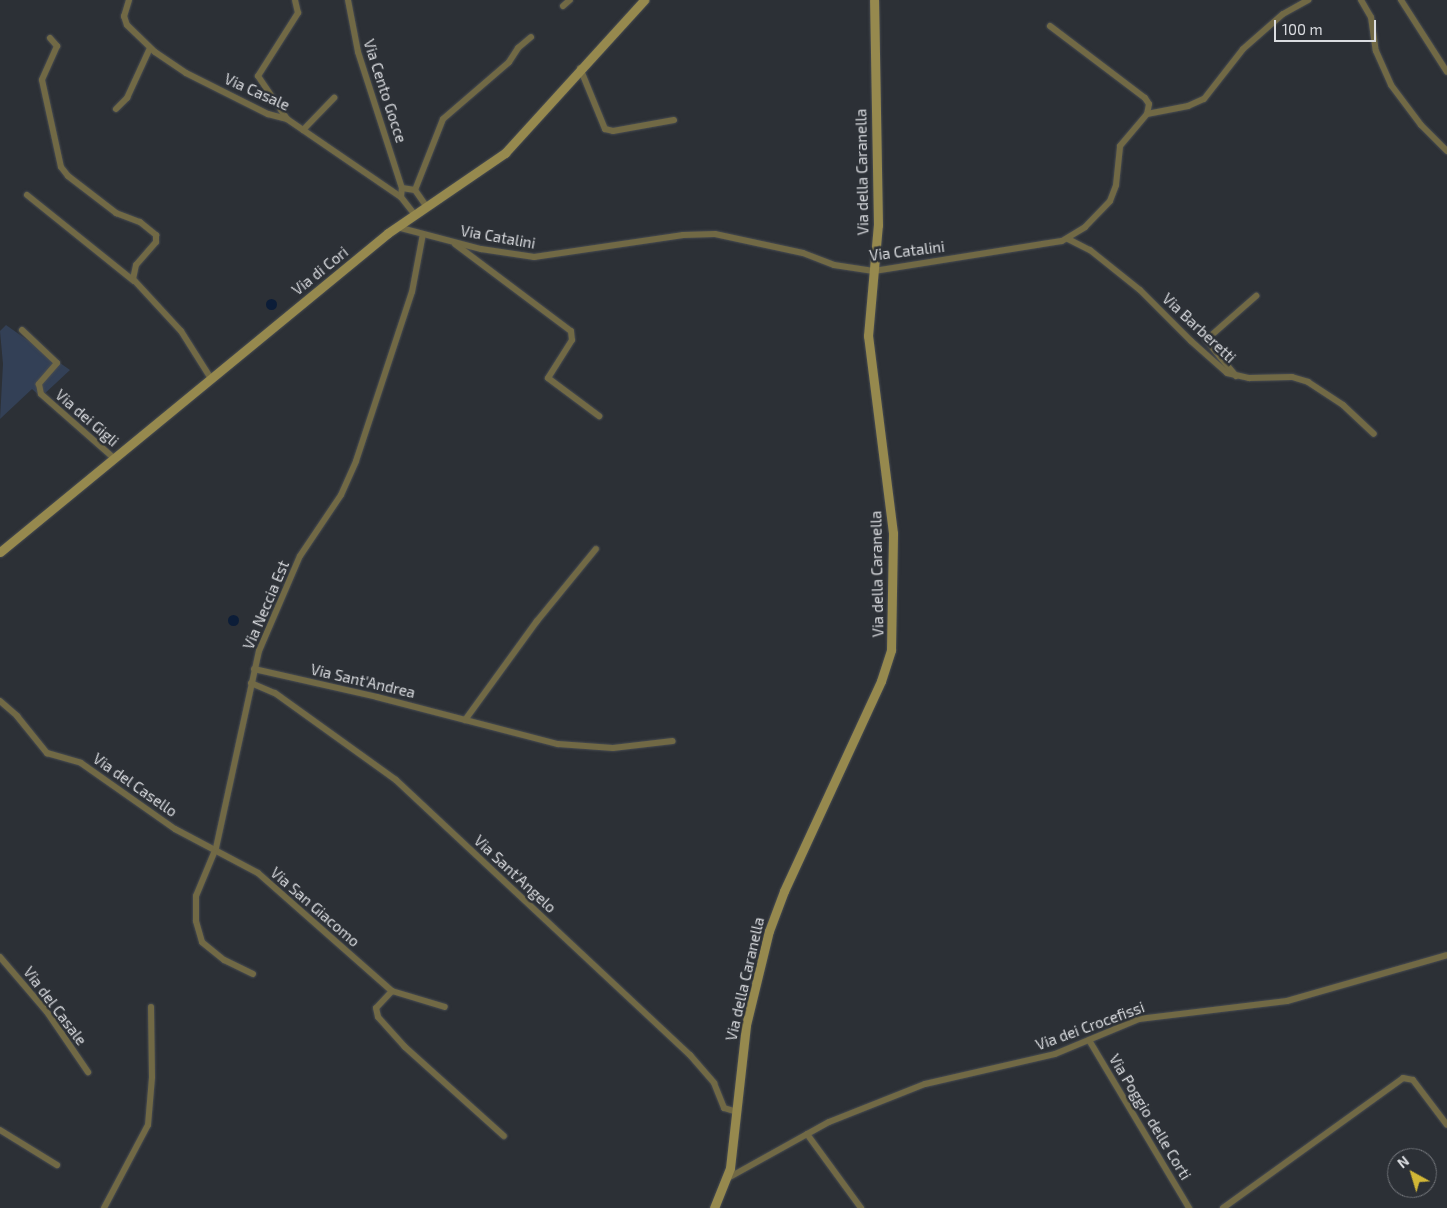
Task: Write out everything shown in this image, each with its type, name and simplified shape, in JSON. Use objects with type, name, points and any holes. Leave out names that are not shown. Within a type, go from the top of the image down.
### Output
[{"type":"main road","name":"Via di Cori","points":[[0,552],[397,227],[504,153],[644,0]]},
{"type":"main road","name":"Via della Caranella","points":[[714,1208],[728,1178],[734,1110],[748,1014],[772,921],[881,681],[890,654],[893,533],[868,344],[869,306],[878,225],[874,0]]},
{"type":"street","name":"Via Casale","points":[[129,0],[125,14],[126,24],[150,48],[186,73],[268,114],[287,118],[401,197],[415,215]]},
{"type":"street","points":[[287,118],[259,81],[258,74],[298,13],[295,0]]},
{"type":"street","name":"Via Cento Gocce","points":[[348,0],[358,52],[402,188]]},
{"type":"street","points":[[563,6],[570,0]]},
{"type":"street","points":[[1050,26],[1145,98],[1149,104],[1147,114],[1188,106],[1204,99],[1243,49],[1286,12],[1308,0]]},
{"type":"street","points":[[1361,0],[1371,17],[1376,51],[1388,80],[1414,116],[1447,151]]},
{"type":"street","points":[[1401,0],[1447,72]]},
{"type":"street","points":[[415,190],[443,119],[510,62],[518,48],[531,37]]},
{"type":"street","points":[[50,38],[57,46],[44,70],[42,80],[61,166],[113,211],[140,222],[157,237],[134,268],[135,282]]},
{"type":"street","points":[[116,109],[127,98],[150,48]]},
{"type":"street","points":[[580,68],[605,129],[613,131],[674,120]]},
{"type":"street","points":[[303,130],[334,98]]},
{"type":"street","name":"Via Catalini","points":[[397,227],[452,242],[512,255],[543,257],[709,234],[775,246],[834,265],[874,271],[1068,239],[1086,227],[1110,201],[1115,190],[1120,146],[1147,114]]},
{"type":"street","points":[[401,197],[402,188],[415,190],[427,207]]},
{"type":"street","points":[[27,196],[135,282],[181,331],[212,380]]},
{"type":"street","name":"Via Neccia Est","points":[[253,974],[216,954],[203,944],[198,933],[196,896],[216,848],[254,669],[262,640],[297,562],[341,494],[356,461],[413,287],[423,234]]},
{"type":"street","name":"Via Barberetti","points":[[1068,239],[1087,248],[1112,267],[1149,298],[1201,351],[1236,376],[1290,376],[1304,380],[1340,402],[1374,434]]},
{"type":"street","points":[[452,242],[571,331],[572,340],[548,378],[599,416]]},
{"type":"street","points":[[1236,376],[1206,340],[1256,296]]},
{"type":"street","name":"Via dei Gigli","points":[[22,330],[57,363],[39,384],[41,394],[115,459]]},
{"type":"street","points":[[465,720],[537,620],[596,549]]},
{"type":"street","name":"Via Sant'Andrea","points":[[254,669],[570,745],[613,748],[673,741]]},
{"type":"street","name":"Via Sant'Angelo","points":[[251,683],[275,693],[396,780],[693,1058],[715,1085],[724,1108],[734,1110]]},
{"type":"street","name":"Via del Casello","points":[[0,701],[17,716],[46,753],[79,762],[169,825],[216,848]]},
{"type":"street","name":"Via San Giacomo","points":[[216,848],[258,873],[392,991],[445,1007]]},
{"type":"street","name":"Via dei Crocefissi","points":[[728,1178],[807,1134],[925,1084],[1046,1056],[1142,1018],[1287,1001],[1447,955]]},
{"type":"street","name":"Via del Casale","points":[[0,957],[46,1012],[88,1072]]},
{"type":"street","points":[[392,991],[376,1008],[378,1017],[405,1048],[504,1136]]},
{"type":"street","points":[[104,1208],[148,1124],[152,1077],[151,1007]]},
{"type":"street","name":"Via Poggio delle Corti","points":[[1089,1040],[1189,1208]]},
{"type":"street","points":[[1223,1208],[1403,1078],[1413,1080],[1447,1125]]},
{"type":"street","points":[[0,1130],[58,1165]]},
{"type":"street","points":[[807,1134],[861,1208]]},
{"type":"shaded area","points":[[271,298],[277,304],[271,310],[265,304]]},
{"type":"shaded area","points":[[6,325],[70,370],[41,397],[32,389],[0,419],[3,364],[0,331]]},
{"type":"shaded area","points":[[231,615],[235,615],[238,620],[237,624],[231,625],[228,622],[228,618]]}]
